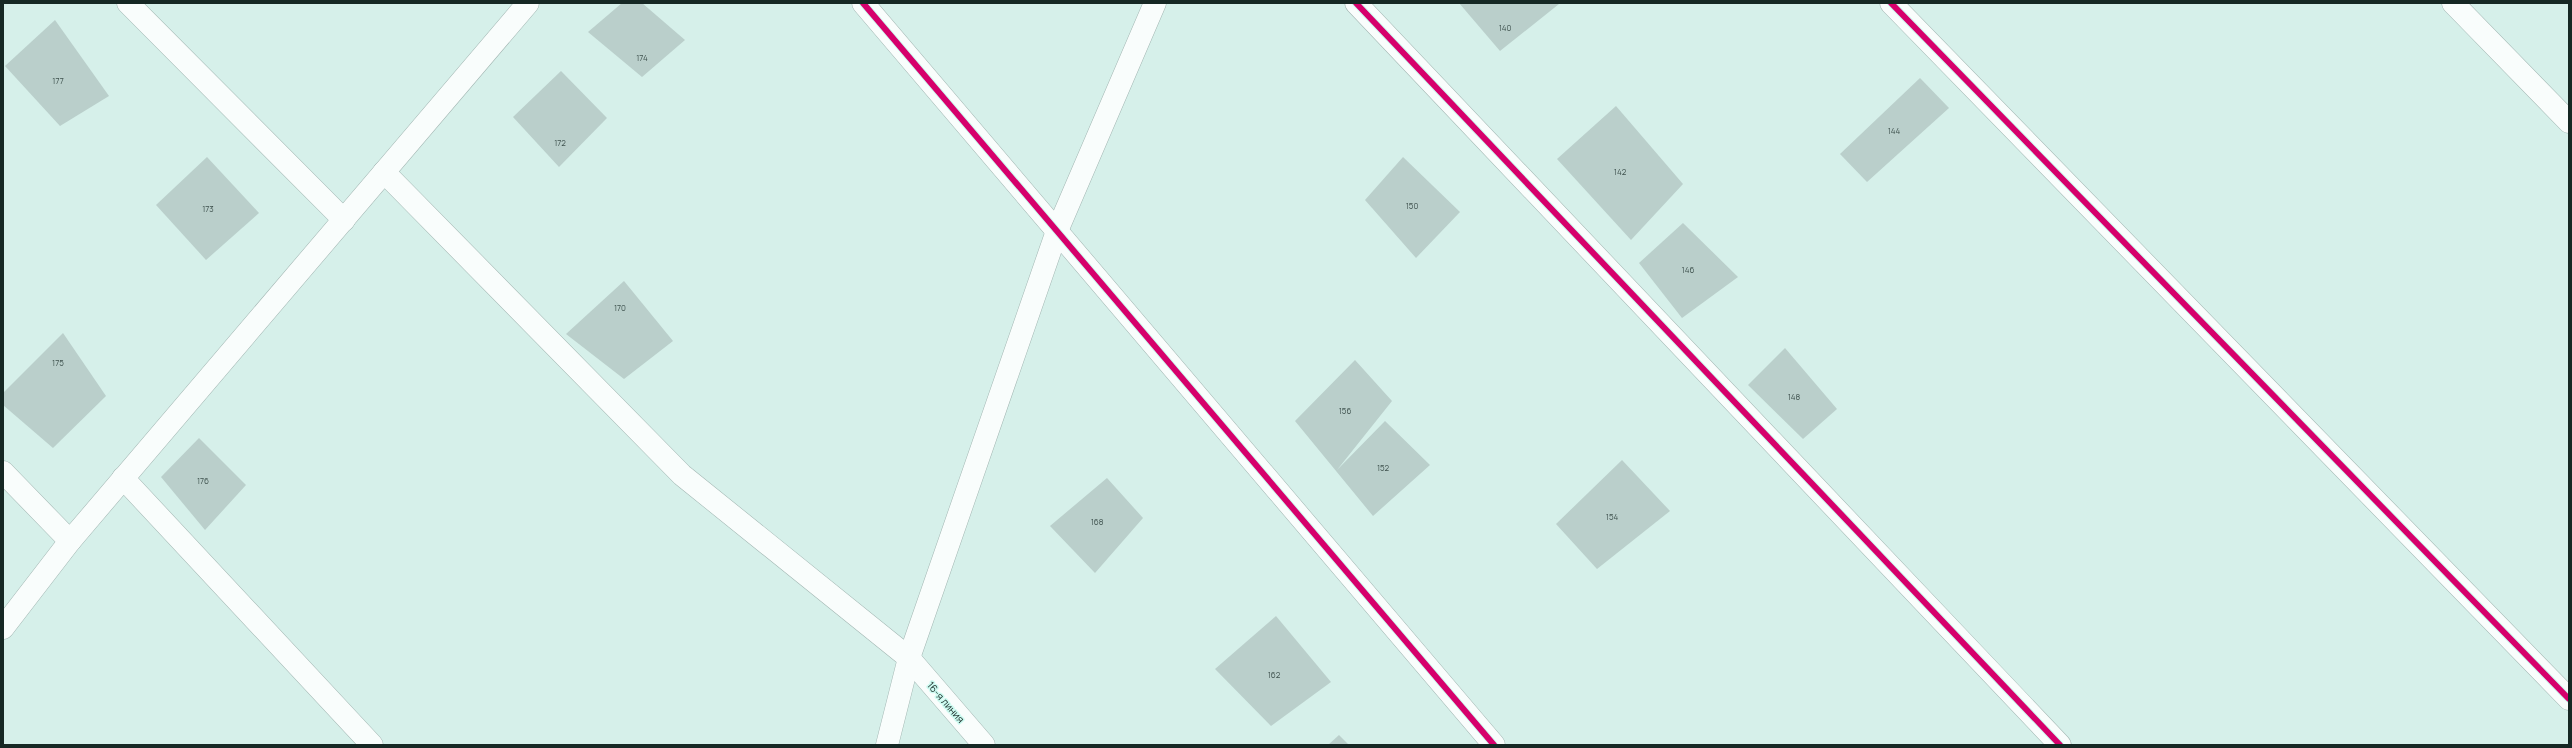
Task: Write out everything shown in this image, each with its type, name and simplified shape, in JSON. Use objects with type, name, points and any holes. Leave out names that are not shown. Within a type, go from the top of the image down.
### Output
[{"type":"street","points":[[128,3],[344,220]]},
{"type":"street","points":[[3,628],[70,541],[528,3]]},
{"type":"street","points":[[863,3],[1494,745]]},
{"type":"street","points":[[887,745],[909,658],[1057,231],[1155,3]]},
{"type":"street","points":[[1356,3],[2060,745]]},
{"type":"street","points":[[1891,3],[2569,699]]},
{"type":"street","points":[[2453,3],[2569,122]]},
{"type":"street","name":"16-я линия","points":[[384,172],[682,475],[909,658],[984,745]]},
{"type":"street","points":[[3,472],[70,541]]},
{"type":"street","points":[[124,478],[372,745]]},
{"type":"building","points":[[622,3],[642,3],[685,40],[642,77],[588,32]]},
{"type":"building","points":[[1459,3],[1558,3],[1559,4],[1500,51]]},
{"type":"building","points":[[55,20],[109,96],[60,126],[5,66]]},
{"type":"building","points":[[561,71],[607,118],[559,167],[513,117]]},
{"type":"building","points":[[1920,78],[1949,108],[1867,182],[1840,154]]},
{"type":"building","points":[[1616,106],[1683,184],[1631,240],[1557,159]]},
{"type":"building","points":[[207,157],[259,213],[206,260],[156,205]]},
{"type":"building","points":[[1403,157],[1460,212],[1416,258],[1365,200]]},
{"type":"building","points":[[1683,223],[1738,277],[1682,318],[1639,263]]},
{"type":"building","points":[[624,281],[673,341],[624,379],[566,334]]},
{"type":"building","points":[[63,333],[106,396],[53,448],[3,405],[3,393]]},
{"type":"building","points":[[1785,348],[1837,409],[1803,439],[1748,385]]},
{"type":"building","points":[[1355,360],[1392,401],[1337,470],[1385,421],[1430,465],[1373,516],[1295,421]]},
{"type":"building","points":[[199,438],[246,485],[205,530],[161,477]]},
{"type":"building","points":[[1622,460],[1670,511],[1597,569],[1556,524]]},
{"type":"building","points":[[1107,478],[1143,518],[1095,573],[1050,526]]},
{"type":"building","points":[[1276,616],[1331,682],[1271,726],[1215,669]]},
{"type":"building","points":[[1339,735],[1349,745],[1328,745]]},
{"type":"cycle path","points":[[863,3],[1494,745]]},
{"type":"cycle path","points":[[1356,3],[2060,745]]},
{"type":"cycle path","points":[[1891,3],[2569,699]]}]
